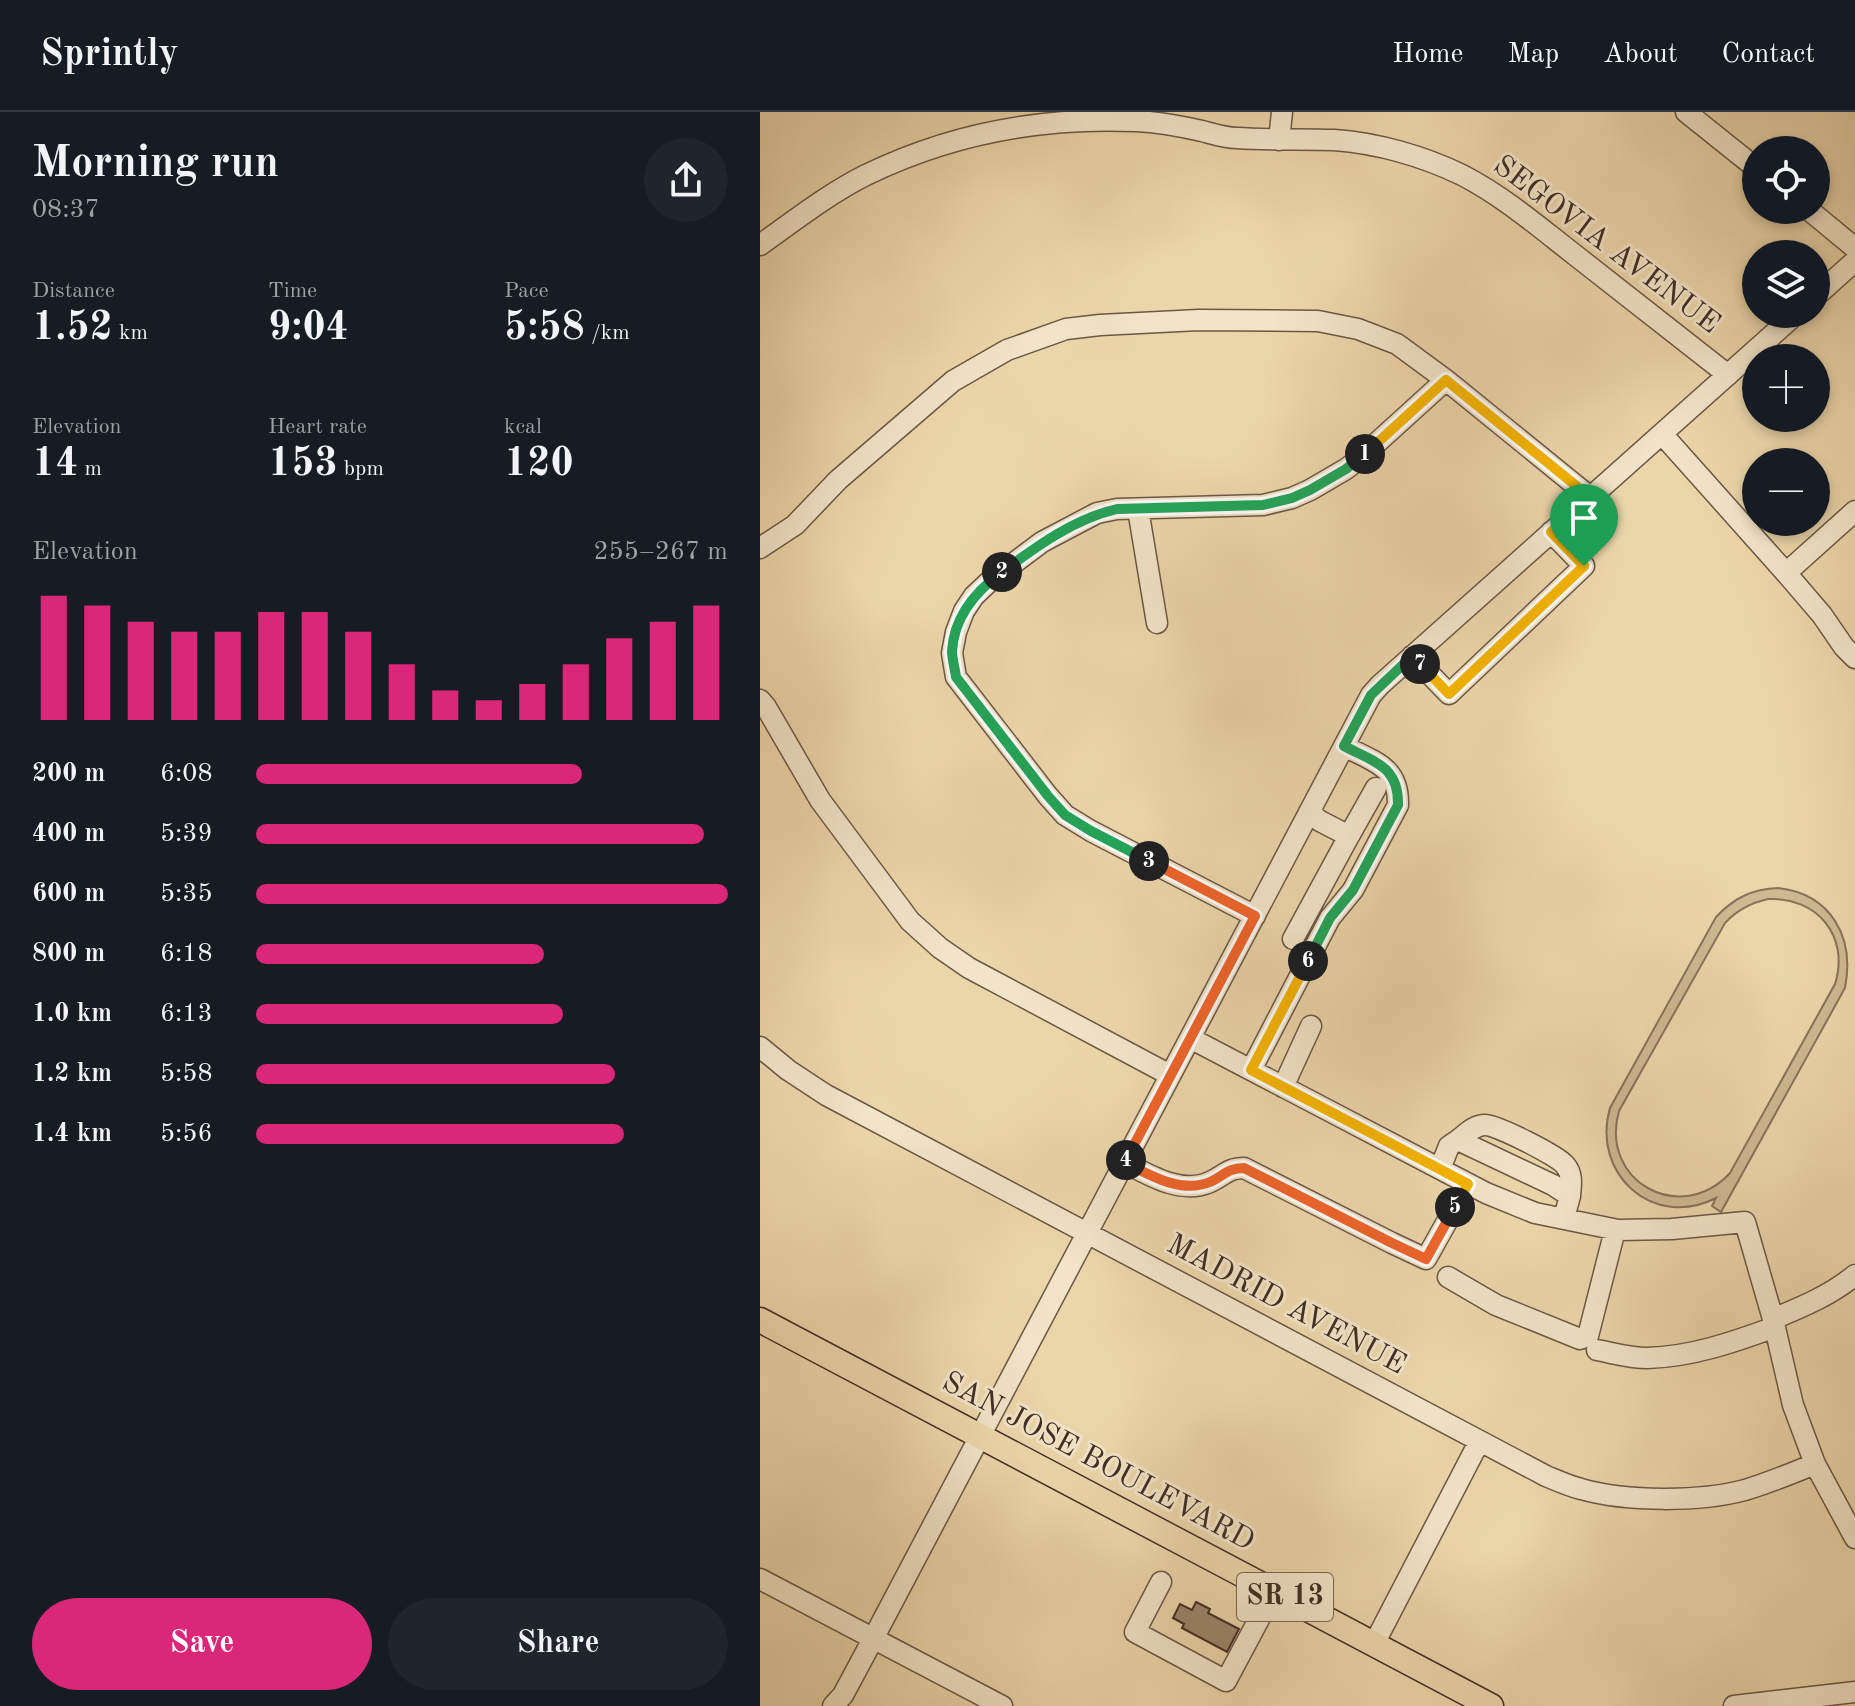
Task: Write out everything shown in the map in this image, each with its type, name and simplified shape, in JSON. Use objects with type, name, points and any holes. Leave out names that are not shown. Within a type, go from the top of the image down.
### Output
[{"type":"main road","name":"SAN JOSE BOULEVARD","points":[[760,1320],[1491,1706]]},
{"type":"street","points":[[1279,140],[1282,112]]},
{"type":"street","points":[[1686,112],[1742,157]]},
{"type":"street","name":"SEGOVIA AVENUE","points":[[760,245],[864,176],[944,144],[1006,129],[1069,121],[1137,121],[1168,124],[1233,138],[1336,140],[1383,147],[1462,175],[1544,231],[1728,375]]},
{"type":"street","points":[[1826,224],[1855,248]]},
{"type":"street","points":[[1830,283],[1855,261]]},
{"type":"street","points":[[760,548],[795,525],[838,480],[953,381],[1007,350],[1066,329],[1100,325],[1199,320],[1318,321],[1358,329],[1397,344],[1590,497]]},
{"type":"street","points":[[833,1706],[843,1695],[873,1639],[1371,695],[1780,328]]},
{"type":"street","points":[[1255,916],[1065,815],[956,677],[952,653],[956,632],[974,596],[990,581],[1042,542],[1097,513],[1117,509],[1245,507],[1292,498],[1353,464],[1446,380]]},
{"type":"street","points":[[1662,434],[1786,573],[1855,658]]},
{"type":"street","points":[[1138,509],[1157,623]]},
{"type":"street","points":[[1786,573],[1855,511]]},
{"type":"street","points":[[1412,656],[1449,694],[1584,566],[1551,532]]},
{"type":"street","points":[[760,700],[820,800],[910,921],[940,948],[969,968],[1170,1075]]},
{"type":"street","points":[[1251,1070],[1330,918],[1353,890],[1398,805],[1398,789],[1392,775],[1381,765],[1344,746]]},
{"type":"street","points":[[1293,939],[1376,788]]},
{"type":"street","points":[[1309,812],[1349,836]]},
{"type":"street","points":[[1283,1087],[1311,1026]]},
{"type":"street","points":[[1190,1038],[1468,1184],[1535,1213],[1615,1230],[1672,1229],[1745,1222],[1774,1323],[1793,1405],[1815,1464],[1855,1538]]},
{"type":"street","name":"MADRID AVENUE","points":[[760,1047],[826,1095],[1546,1476],[1581,1489],[1619,1496],[1713,1496],[1746,1490],[1815,1464]]},
{"type":"street","points":[[1440,1169],[1449,1146],[1458,1140],[1570,1196],[1564,1218]]},
{"type":"street","points":[[1124,1162],[1166,1183],[1195,1186],[1209,1183],[1233,1168],[1244,1168],[1426,1259],[1468,1184]]},
{"type":"street","points":[[1448,1277],[1496,1305],[1580,1339],[1588,1336],[1615,1230]]},
{"type":"street","points":[[1597,1350],[1637,1357],[1703,1350],[1774,1323],[1843,1285],[1855,1275]]},
{"type":"street","points":[[1374,1644],[1479,1442]]},
{"type":"street","points":[[760,1579],[1002,1706]]},
{"type":"street","points":[[1161,1582],[1135,1632],[1226,1681],[1274,1591]]},
{"type":"street","points":[[1734,1706],[1855,1692]]},
{"type":"shaded area","points":[[1778,888],[1812,899],[1835,921],[1846,952],[1845,988],[1721,1212],[1712,1206],[1716,1198],[1693,1206],[1670,1207],[1650,1201],[1632,1190],[1619,1174],[1610,1154],[1607,1132],[1610,1108],[1716,917],[1744,896]],"holes":[[[1768,899],[1786,900],[1815,912],[1826,923],[1838,950],[1835,984],[1730,1173],[1710,1188],[1689,1196],[1668,1195],[1649,1188],[1632,1176],[1621,1158],[1616,1136],[1619,1111],[1725,923],[1755,903]]]},
{"type":"building","points":[[1196,1602],[1210,1609],[1208,1613],[1239,1629],[1227,1652],[1182,1628],[1184,1624],[1173,1618],[1180,1604],[1192,1610]]},
{"type":"route","points":[[1446,380],[1590,497],[1551,532],[1584,566],[1449,694],[1412,656],[1371,695],[1344,746],[1381,765],[1392,775],[1398,789],[1398,805],[1353,890],[1330,918],[1251,1070],[1468,1184],[1426,1259],[1244,1168],[1233,1168],[1209,1183],[1195,1186],[1166,1183],[1124,1162],[1255,916],[1091,831],[1065,815],[1048,796],[956,677],[952,653],[956,632],[974,596],[1042,542],[1097,513],[1117,509],[1245,507],[1292,498],[1310,490],[1359,459],[1446,380]]}]
